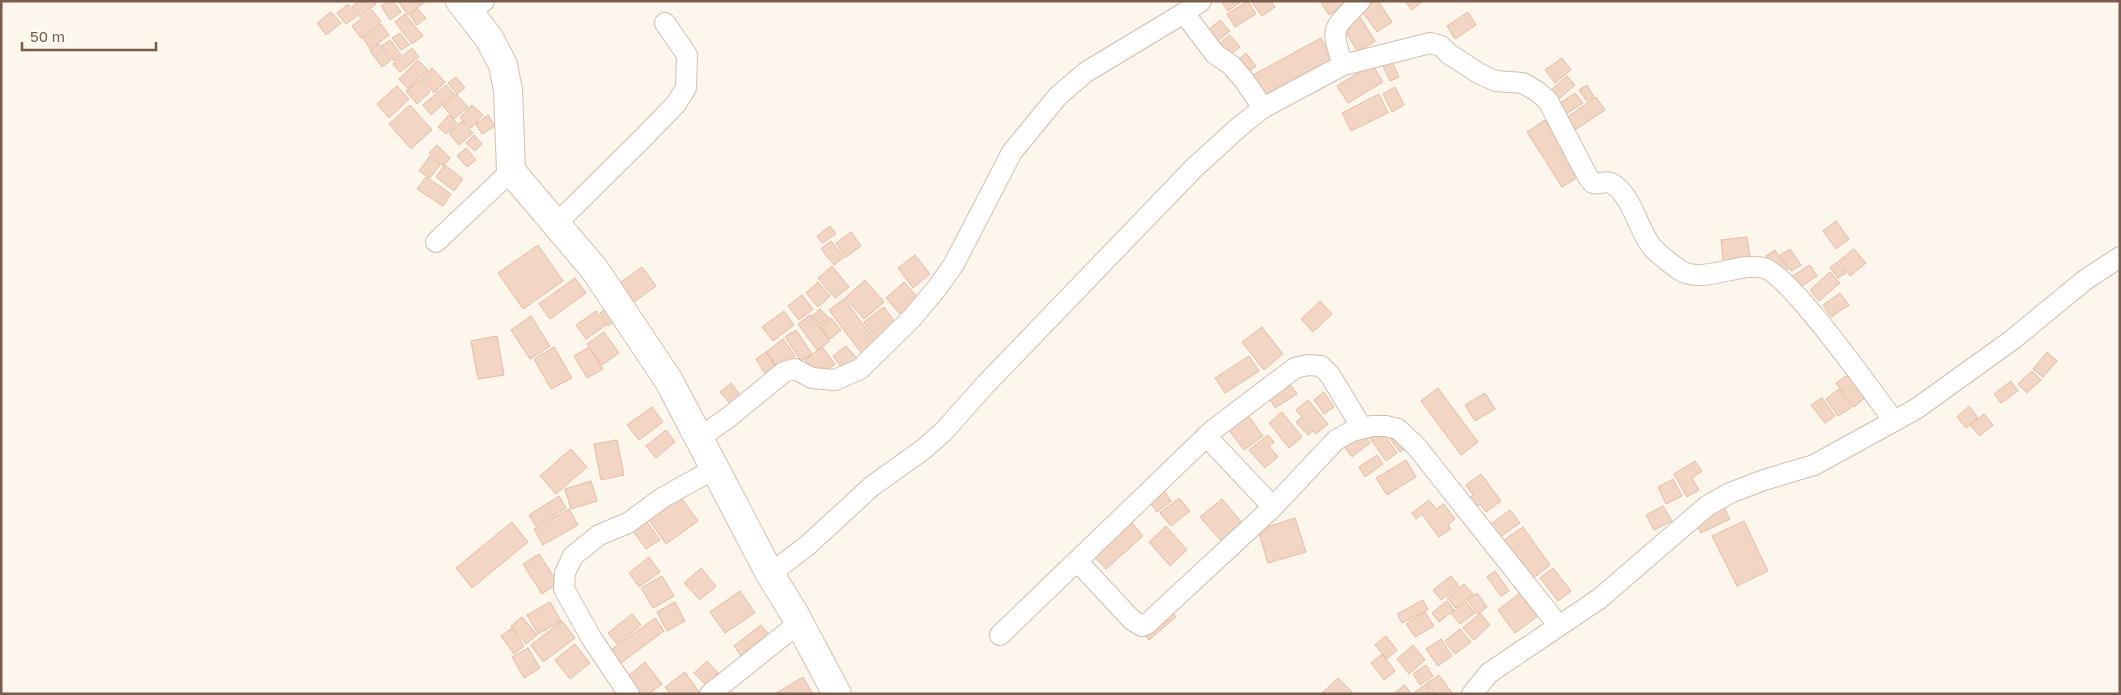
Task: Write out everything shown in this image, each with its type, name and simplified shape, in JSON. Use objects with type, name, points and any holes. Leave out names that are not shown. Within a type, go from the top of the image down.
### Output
[{"type":"street","points":[[698,439],[729,417],[784,372],[794,369],[812,378],[836,380],[860,369],[912,318],[937,288],[954,264],[1012,152],[1058,96],[1086,72],[1201,1]]},
{"type":"street","points":[[1343,65],[1334,41],[1334,33],[1341,21],[1360,1]]},
{"type":"street","points":[[471,5],[503,65],[508,90],[511,171],[594,270],[669,381],[770,574],[837,694]]},
{"type":"street","points":[[1184,13],[1215,54],[1231,65],[1244,80],[1263,108]]},
{"type":"street","points":[[556,224],[676,104],[686,88],[687,55],[664,23]]},
{"type":"street","points":[[770,574],[808,545],[872,486],[924,449],[944,431],[985,385],[1194,168],[1239,126],[1263,108],[1343,65],[1435,43],[1480,74],[1496,81],[1523,83],[1532,87],[1548,101],[1588,177],[1593,183],[1610,183],[1617,188],[1627,200],[1652,247],[1680,270],[1698,275],[1753,267],[1765,268],[1771,272],[1788,287],[1834,341],[1894,421]]},
{"type":"street","points":[[436,242],[511,171]]},
{"type":"street","points":[[1472,694],[1489,673],[1599,599],[1707,506],[1730,493],[1764,480],[1814,465],[1916,409],[2012,340],[2085,280],[2120,257]]},
{"type":"street","points":[[1000,635],[1206,436],[1295,368],[1314,364],[1321,366],[1330,375],[1362,428]]},
{"type":"street","points":[[1077,561],[1132,620],[1142,626],[1147,624],[1273,507],[1336,440],[1362,428],[1386,426],[1398,429],[1406,436],[1559,626]]},
{"type":"street","points":[[1206,436],[1273,507]]},
{"type":"street","points":[[629,694],[592,640],[564,589],[565,573],[573,556],[599,535],[628,523],[662,498],[714,469]]},
{"type":"street","points":[[710,694],[799,623]]},
{"type":"building","points":[[358,1],[373,1],[376,4],[360,17],[352,7]]},
{"type":"building","points":[[388,1],[393,1],[401,12],[390,20],[381,6]]},
{"type":"building","points":[[398,1],[426,1],[408,15]]},
{"type":"building","points":[[1221,1],[1239,1],[1240,2],[1228,11]]},
{"type":"building","points":[[1248,1],[1256,14],[1235,27],[1227,14]]},
{"type":"building","points":[[1251,1],[1271,1],[1275,7],[1262,16]]},
{"type":"building","points":[[1320,1],[1341,1],[1344,5],[1329,15]]},
{"type":"building","points":[[1374,1],[1378,1],[1392,22],[1377,32],[1361,10]]},
{"type":"building","points":[[1405,1],[1423,1],[1412,10]]},
{"type":"building","points":[[348,4],[357,16],[346,24],[337,13]]},
{"type":"building","points":[[418,9],[426,18],[417,25],[410,15]]},
{"type":"building","points":[[372,10],[381,22],[361,38],[352,26]]},
{"type":"building","points":[[331,12],[341,23],[326,35],[317,23]]},
{"type":"building","points":[[1468,12],[1476,25],[1455,39],[1447,26]]},
{"type":"building","points":[[405,14],[423,36],[412,44],[395,22]]},
{"type":"building","points":[[1358,14],[1375,41],[1358,52],[1341,25]]},
{"type":"building","points":[[1220,20],[1230,31],[1215,43],[1206,32]]},
{"type":"building","points":[[381,24],[389,35],[370,49],[363,38]]},
{"type":"building","points":[[400,33],[409,45],[401,50],[392,38]]},
{"type":"building","points":[[1230,35],[1240,47],[1227,57],[1217,45]]},
{"type":"building","points":[[1321,38],[1334,61],[1266,99],[1253,75]]},
{"type":"building","points":[[390,40],[401,55],[394,61],[382,46]]},
{"type":"building","points":[[379,44],[391,60],[382,67],[370,51]]},
{"type":"building","points":[[412,48],[419,57],[400,72],[393,64]]},
{"type":"building","points":[[1246,53],[1256,66],[1244,76],[1233,64]]},
{"type":"building","points":[[1562,58],[1571,70],[1555,83],[1545,70]]},
{"type":"building","points":[[418,60],[428,70],[408,89],[399,79]]},
{"type":"building","points":[[1391,60],[1399,77],[1390,81],[1382,64]]},
{"type":"building","points":[[1372,64],[1383,82],[1348,103],[1337,86]]},
{"type":"building","points":[[432,68],[445,82],[434,93],[421,79]]},
{"type":"building","points":[[1567,76],[1575,85],[1559,99],[1551,90]]},
{"type":"building","points":[[456,77],[465,88],[457,94],[448,83]]},
{"type":"building","points":[[420,80],[430,92],[417,104],[406,91]]},
{"type":"building","points":[[446,85],[454,94],[431,115],[423,105]]},
{"type":"building","points":[[1587,85],[1594,97],[1587,101],[1579,90]]},
{"type":"building","points":[[397,86],[409,99],[389,118],[377,104]]},
{"type":"building","points":[[1395,87],[1404,105],[1392,112],[1383,94]]},
{"type":"building","points":[[1575,93],[1583,103],[1563,116],[1556,106]]},
{"type":"building","points":[[456,94],[468,107],[454,119],[443,106]]},
{"type":"building","points":[[1379,94],[1388,113],[1351,131],[1342,113]]},
{"type":"building","points":[[1596,97],[1605,110],[1575,130],[1566,118]]},
{"type":"building","points":[[410,105],[432,130],[411,149],[389,124]]},
{"type":"building","points":[[472,105],[483,115],[471,128],[460,118]]},
{"type":"building","points":[[449,115],[457,123],[446,134],[438,127]]},
{"type":"building","points":[[488,115],[495,126],[482,134],[476,124]]},
{"type":"building","points":[[1545,120],[1580,176],[1562,187],[1527,132]]},
{"type":"building","points":[[462,121],[473,133],[459,145],[449,133]]},
{"type":"building","points":[[474,135],[482,144],[475,151],[466,143]]},
{"type":"building","points":[[437,145],[450,158],[443,166],[429,153]]},
{"type":"building","points":[[466,148],[476,160],[467,167],[457,156]]},
{"type":"building","points":[[430,156],[440,165],[430,178],[419,171]]},
{"type":"building","points":[[445,165],[463,179],[454,191],[436,177]]},
{"type":"building","points":[[426,177],[451,194],[443,206],[417,189]]},
{"type":"building","points":[[1836,221],[1849,239],[1836,249],[1823,231]]},
{"type":"building","points":[[830,226],[836,234],[822,243],[817,236]]},
{"type":"building","points":[[851,232],[861,246],[846,257],[836,243]]},
{"type":"building","points":[[1747,237],[1751,264],[1724,267],[1721,240]]},
{"type":"building","points":[[831,241],[844,257],[834,265],[821,249]]},
{"type":"building","points":[[538,245],[563,281],[523,309],[498,273]]},
{"type":"building","points":[[1790,249],[1801,265],[1791,271],[1780,255]]},
{"type":"building","points":[[1854,249],[1866,263],[1850,276],[1839,261]]},
{"type":"building","points":[[1775,250],[1788,269],[1779,275],[1766,256]]},
{"type":"building","points":[[915,255],[930,274],[913,288],[898,268]]},
{"type":"building","points":[[1837,262],[1846,273],[1838,278],[1830,268]]},
{"type":"building","points":[[1810,265],[1817,276],[1796,290],[1788,279]]},
{"type":"building","points":[[832,266],[849,287],[835,298],[818,278]]},
{"type":"building","points":[[642,267],[656,286],[634,302],[620,283]]},
{"type":"building","points":[[1830,272],[1840,283],[1819,301],[1810,290]]},
{"type":"building","points":[[575,278],[586,293],[550,319],[539,304]]},
{"type":"building","points":[[865,280],[884,302],[864,319],[845,298]]},
{"type":"building","points":[[818,282],[830,296],[818,307],[806,293]]},
{"type":"building","points":[[904,282],[919,299],[901,315],[886,298]]},
{"type":"building","points":[[1840,293],[1849,305],[1831,317],[1823,305]]},
{"type":"building","points":[[802,295],[813,309],[799,320],[788,306]]},
{"type":"building","points":[[844,299],[877,343],[862,354],[829,310]]},
{"type":"building","points":[[1320,301],[1332,314],[1313,332],[1301,319]]},
{"type":"building","points":[[884,307],[900,329],[880,344],[864,322]]},
{"type":"building","points":[[608,308],[616,321],[608,326],[600,313]]},
{"type":"building","points":[[820,309],[829,318],[820,325],[812,316]]},
{"type":"building","points":[[596,311],[606,325],[586,339],[576,325]]},
{"type":"building","points":[[784,311],[794,325],[773,341],[762,327]]},
{"type":"building","points":[[810,315],[830,341],[817,350],[798,324]]},
{"type":"building","points":[[531,316],[550,346],[530,359],[511,330]]},
{"type":"building","points":[[831,318],[841,330],[830,339],[820,327]]},
{"type":"building","points":[[1262,327],[1283,354],[1264,370],[1242,342]]},
{"type":"building","points":[[796,330],[812,354],[801,361],[785,337]]},
{"type":"building","points":[[604,332],[619,353],[602,365],[587,344]]},
{"type":"building","points":[[497,336],[504,375],[478,379],[471,341]]},
{"type":"building","points":[[783,339],[795,356],[779,369],[766,352]]},
{"type":"building","points":[[846,346],[859,361],[845,372],[833,356]]},
{"type":"building","points":[[554,347],[572,378],[551,389],[534,359]]},
{"type":"building","points":[[589,347],[603,369],[587,378],[574,356]]},
{"type":"building","points":[[822,347],[835,364],[818,377],[805,360]]},
{"type":"building","points":[[766,352],[777,368],[766,375],[756,359]]},
{"type":"building","points":[[2047,352],[2057,361],[2043,377],[2033,369]]},
{"type":"building","points":[[1249,356],[1259,371],[1225,393],[1215,378]]},
{"type":"building","points":[[2032,371],[2041,380],[2027,393],[2018,384]]},
{"type":"building","points":[[1849,374],[1866,397],[1854,407],[1836,383]]},
{"type":"building","points":[[1288,381],[1297,394],[1275,408],[1267,394]]},
{"type":"building","points":[[2011,381],[2018,391],[2001,403],[1994,394]]},
{"type":"building","points":[[731,383],[744,400],[734,408],[720,392]]},
{"type":"building","points":[[1438,388],[1478,442],[1461,455],[1421,401]]},
{"type":"building","points":[[1839,389],[1852,407],[1838,416],[1826,399]]},
{"type":"building","points":[[1324,392],[1334,407],[1324,414],[1314,400]]},
{"type":"building","points":[[1485,393],[1495,409],[1475,421],[1465,405]]},
{"type":"building","points":[[1822,398],[1835,416],[1825,423],[1811,405]]},
{"type":"building","points":[[1308,400],[1328,424],[1316,434],[1313,431],[1308,435],[1296,422],[1302,417],[1296,410]]},
{"type":"building","points":[[1969,406],[1978,418],[1966,428],[1957,417]]},
{"type":"building","points":[[652,407],[663,422],[639,440],[627,425]]},
{"type":"building","points":[[1245,411],[1263,436],[1244,450],[1225,425]]},
{"type":"building","points":[[1282,412],[1302,437],[1289,448],[1269,423]]},
{"type":"building","points":[[1984,414],[1993,425],[1980,436],[1970,425]]},
{"type":"building","points":[[1380,429],[1397,453],[1386,461],[1369,437]]},
{"type":"building","points":[[666,430],[675,442],[656,458],[646,446]]},
{"type":"building","points":[[1360,430],[1370,443],[1352,457],[1342,444]]},
{"type":"building","points":[[1395,430],[1407,447],[1400,452],[1388,436]]},
{"type":"building","points":[[1268,435],[1274,442],[1269,446],[1278,457],[1265,468],[1249,450]]},
{"type":"building","points":[[617,440],[624,475],[601,480],[594,444]]},
{"type":"building","points":[[571,449],[587,467],[556,494],[540,476]]},
{"type":"building","points":[[1377,455],[1383,464],[1365,477],[1359,467]]},
{"type":"building","points":[[1406,460],[1416,477],[1387,495],[1376,478]]},
{"type":"building","points":[[1695,461],[1702,471],[1692,478],[1699,490],[1687,497],[1674,474]]},
{"type":"building","points":[[1481,474],[1501,501],[1486,512],[1480,504],[1473,509],[1467,500],[1473,495],[1466,485]]},
{"type":"building","points":[[1673,479],[1682,496],[1666,504],[1658,487]]},
{"type":"building","points":[[591,481],[597,501],[571,509],[565,489]]},
{"type":"building","points":[[1162,488],[1171,501],[1157,512],[1147,498]]},
{"type":"building","points":[[677,492],[698,521],[666,544],[645,514]]},
{"type":"building","points":[[559,496],[566,508],[536,526],[529,515]]},
{"type":"building","points":[[1179,498],[1190,511],[1171,526],[1160,513]]},
{"type":"building","points":[[1222,499],[1243,524],[1222,542],[1200,517]]},
{"type":"building","points":[[1429,500],[1436,509],[1444,504],[1455,519],[1448,525],[1451,529],[1439,537],[1422,514],[1416,519],[1412,513]]},
{"type":"building","points":[[1723,505],[1730,519],[1701,533],[1694,519]]},
{"type":"building","points":[[1663,506],[1672,521],[1654,530],[1646,515]]},
{"type":"building","points":[[569,509],[578,525],[543,545],[534,529]]},
{"type":"building","points":[[1510,510],[1520,523],[1500,537],[1491,524]]},
{"type":"building","points":[[1127,517],[1143,536],[1106,569],[1089,551]]},
{"type":"building","points":[[1295,518],[1306,552],[1268,563],[1258,530]]},
{"type":"building","points":[[645,519],[660,540],[646,549],[631,528]]},
{"type":"building","points":[[1744,521],[1768,571],[1737,586],[1712,536]]},
{"type":"building","points":[[512,522],[528,542],[472,588],[456,568]]},
{"type":"building","points":[[1166,526],[1187,550],[1170,566],[1149,542]]},
{"type":"building","points":[[1523,527],[1550,565],[1532,579],[1504,540]]},
{"type":"building","points":[[539,554],[558,583],[542,594],[523,564]]},
{"type":"building","points":[[649,557],[660,572],[639,587],[629,573]]},
{"type":"building","points":[[701,568],[716,586],[700,600],[684,583]]},
{"type":"building","points":[[1553,568],[1571,591],[1558,601],[1540,578]]},
{"type":"building","points":[[1495,571],[1509,591],[1501,596],[1487,577]]},
{"type":"building","points":[[662,576],[674,596],[653,608],[641,588]]},
{"type":"building","points":[[1451,576],[1459,586],[1441,600],[1433,590]]},
{"type":"building","points":[[1464,584],[1473,594],[1456,608],[1447,598]]},
{"type":"building","points":[[740,591],[755,613],[725,633],[710,612]]},
{"type":"building","points":[[1477,593],[1487,607],[1478,614],[1467,600]]},
{"type":"building","points":[[1520,593],[1538,616],[1515,633],[1498,610]]},
{"type":"building","points":[[1423,600],[1428,610],[1402,623],[1397,614]]},
{"type":"building","points":[[1447,601],[1454,610],[1439,622],[1432,613]]},
{"type":"building","points":[[550,602],[561,621],[538,634],[527,615]]},
{"type":"building","points":[[675,602],[685,621],[667,631],[657,612]]},
{"type":"building","points":[[1466,602],[1475,613],[1460,624],[1451,613]]},
{"type":"building","points":[[1168,607],[1176,617],[1149,640],[1141,631]]},
{"type":"building","points":[[1425,612],[1434,626],[1415,637],[1406,624]]},
{"type":"building","points":[[1480,613],[1490,625],[1474,640],[1463,628]]},
{"type":"building","points":[[632,614],[641,625],[617,644],[608,633]]},
{"type":"building","points":[[522,617],[537,635],[526,644],[511,626]]},
{"type":"building","points":[[655,618],[664,631],[621,663],[611,650]]},
{"type":"building","points":[[562,621],[575,638],[543,662],[531,645]]},
{"type":"building","points":[[761,625],[771,637],[743,658],[734,646]]},
{"type":"building","points":[[512,628],[524,646],[514,654],[501,636]]},
{"type":"building","points":[[1460,629],[1471,642],[1455,654],[1445,641]]},
{"type":"building","points":[[1386,636],[1397,650],[1387,659],[1375,645]]},
{"type":"building","points":[[1441,639],[1452,656],[1438,666],[1426,649]]},
{"type":"building","points":[[575,644],[590,663],[570,679],[555,660]]},
{"type":"building","points":[[1413,645],[1425,660],[1409,674],[1397,659]]},
{"type":"building","points":[[528,648],[540,668],[524,678],[512,657]]},
{"type":"building","points":[[1382,654],[1395,671],[1384,680],[1371,663]]},
{"type":"building","points":[[707,661],[718,673],[706,685],[694,673]]},
{"type":"building","points":[[645,662],[662,684],[649,694],[640,694],[627,677]]},
{"type":"building","points":[[1426,665],[1433,676],[1420,685],[1413,674]]},
{"type":"building","points":[[685,672],[699,692],[696,694],[670,694],[665,687]]},
{"type":"building","points":[[1439,675],[1453,694],[1435,694],[1427,683]]},
{"type":"building","points":[[803,677],[813,694],[775,694]]},
{"type":"building","points":[[1338,678],[1352,692],[1351,694],[1321,694]]},
{"type":"building","points":[[1426,684],[1432,694],[1414,694],[1414,693]]},
{"type":"building","points":[[1405,685],[1411,694],[1393,694]]}]
